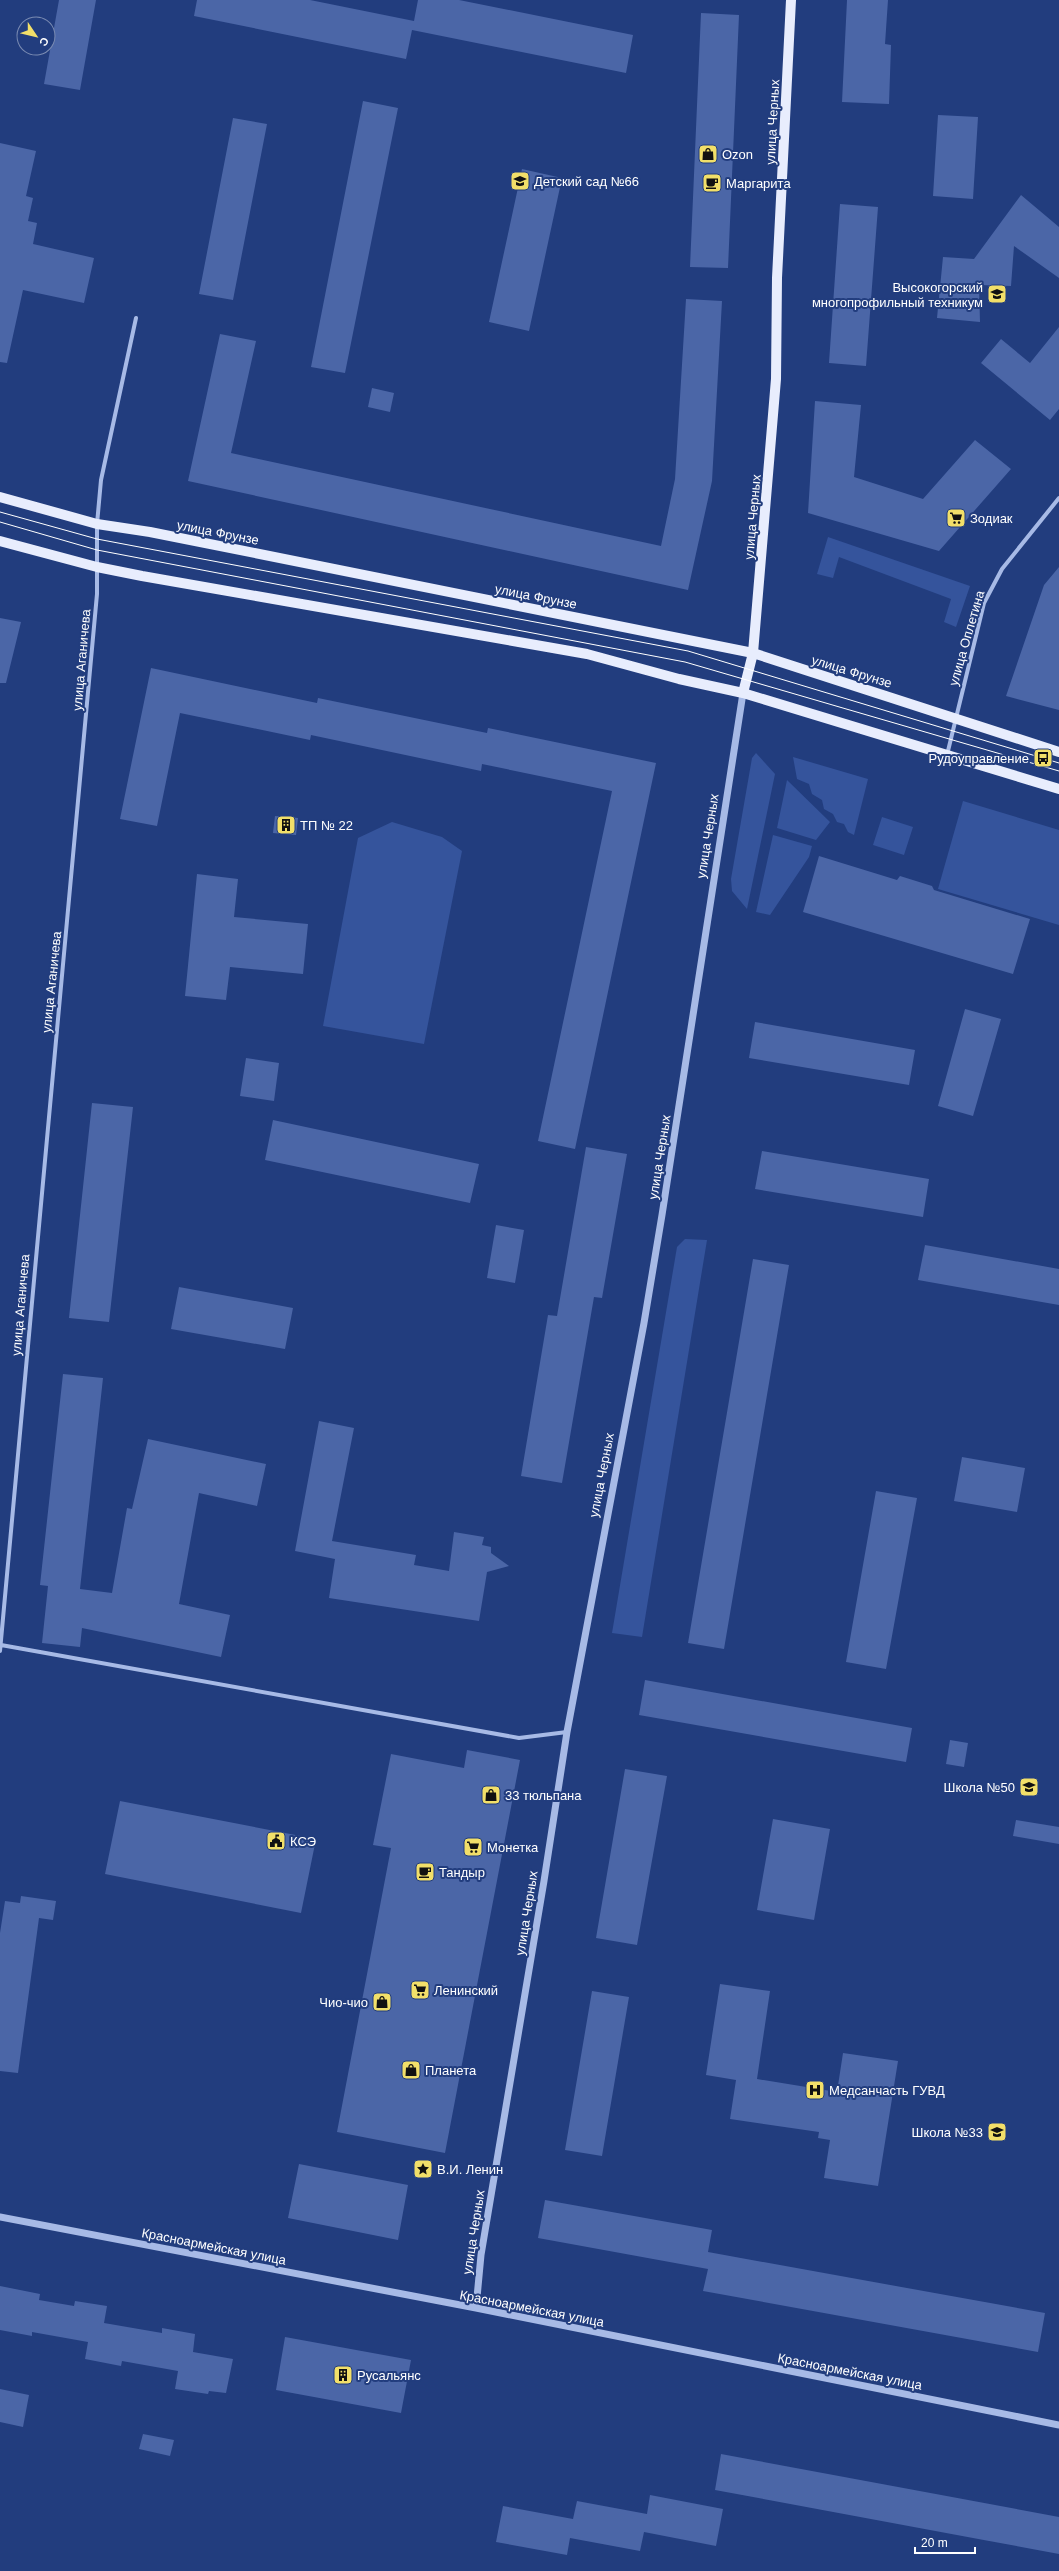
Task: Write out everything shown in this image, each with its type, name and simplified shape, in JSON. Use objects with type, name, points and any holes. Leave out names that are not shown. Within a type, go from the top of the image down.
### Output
[{"type":"main road","name":"улица Черных","points":[[744,693],[753,654],[776,379],[777,278],[791,0]]},
{"type":"main road","name":"улица Фрунзе","points":[[0,497],[97,524],[158,533],[753,654],[872,690],[955,719],[1059,752]]},
{"type":"main road","points":[[0,541],[97,567],[587,654],[679,679],[744,693],[947,757],[1059,789]]},
{"type":"street","name":"улица Аганичева","points":[[0,1652],[97,594],[97,524],[101,480],[136,318]]},
{"type":"street","name":"улица Оплетина","points":[[947,757],[984,603],[1002,569],[1059,498]]},
{"type":"street","name":"улица Черных","points":[[476,2308],[480,2255],[542,1897],[567,1732],[644,1324],[744,693]]},
{"type":"street","points":[[1,1645],[519,1738],[567,1732]]},
{"type":"street","name":"Красноармейская улица","points":[[0,2217],[476,2308],[1059,2425]]},
{"type":"shaded area","points":[[828,537],[970,586],[956,627],[944,622],[951,599],[839,557],[833,578],[817,574]]},
{"type":"shaded area","points":[[756,753],[775,774],[747,909],[732,891],[731,879],[752,758]]},
{"type":"shaded area","points":[[793,757],[868,779],[854,835],[848,832],[844,824],[837,822],[833,814],[824,809],[822,800],[812,794],[809,784],[797,779]]},
{"type":"shaded area","points":[[787,780],[830,822],[816,840],[777,828]]},
{"type":"shaded area","points":[[963,801],[1059,830],[1059,925],[938,889]]},
{"type":"shaded area","points":[[882,817],[913,827],[904,855],[873,845]]},
{"type":"shaded area","points":[[392,822],[442,837],[462,851],[424,1044],[323,1026],[358,838]]},
{"type":"shaded area","points":[[773,835],[812,846],[809,857],[770,915],[756,912]]},
{"type":"shaded area","points":[[685,1239],[707,1240],[642,1637],[612,1633],[677,1247]]},
{"type":"building","points":[[59,0],[96,0],[80,90],[44,84],[49,56],[56,56],[56,17]]},
{"type":"building","points":[[197,0],[310,0],[414,21],[418,0],[459,0],[633,35],[626,73],[412,30],[406,59],[194,16]]},
{"type":"building","points":[[847,0],[888,0],[885,44],[891,45],[889,104],[842,102]]},
{"type":"building","points":[[701,13],[739,15],[728,268],[690,267]]},
{"type":"building","points":[[363,101],[398,108],[345,373],[311,367]]},
{"type":"building","points":[[938,115],[978,117],[973,199],[933,196]]},
{"type":"building","points":[[233,118],[267,124],[233,300],[199,294]]},
{"type":"building","points":[[0,143],[36,151],[26,196],[33,198],[28,221],[37,223],[33,244],[94,258],[84,303],[23,290],[7,363],[0,362]]},
{"type":"building","points":[[522,169],[562,178],[529,331],[489,322]]},
{"type":"building","points":[[1021,195],[1059,227],[1059,278],[1014,246],[1011,286],[979,285],[980,322],[937,318],[943,257],[974,259]]},
{"type":"building","points":[[840,204],[878,207],[866,366],[829,363]]},
{"type":"building","points":[[686,299],[722,301],[712,481],[688,590],[188,481],[220,334],[256,341],[231,453],[661,546],[675,479]]},
{"type":"building","points":[[1059,327],[1059,409],[1050,420],[981,363],[1001,339],[1030,363]]},
{"type":"building","points":[[372,388],[394,393],[390,412],[368,407]]},
{"type":"building","points":[[815,401],[861,405],[854,477],[923,499],[975,440],[1011,469],[939,551],[808,513]]},
{"type":"building","points":[[1059,567],[1059,710],[1006,696],[1044,585]]},
{"type":"building","points":[[0,618],[21,622],[6,683],[0,683]]},
{"type":"building","points":[[151,668],[317,703],[318,698],[487,733],[488,728],[656,763],[575,1149],[538,1141],[612,791],[482,764],[481,771],[311,735],[310,740],[180,713],[157,826],[120,819]]},
{"type":"building","name":"ТП № 22","points":[[275,816],[298,818],[296,835],[273,833]]},
{"type":"building","points":[[819,856],[897,880],[900,876],[932,886],[934,890],[1030,919],[1013,974],[803,912]]},
{"type":"building","points":[[197,874],[238,879],[234,917],[308,924],[303,974],[230,967],[226,1000],[185,996]]},
{"type":"building","points":[[965,1009],[1001,1019],[973,1116],[938,1106]]},
{"type":"building","points":[[755,1022],[915,1050],[909,1085],[749,1058]]},
{"type":"building","points":[[246,1058],[279,1063],[274,1101],[240,1096]]},
{"type":"building","points":[[92,1103],[133,1107],[109,1322],[69,1318]]},
{"type":"building","points":[[273,1120],[479,1164],[470,1203],[265,1160]]},
{"type":"building","points":[[586,1147],[627,1154],[602,1298],[594,1297],[562,1483],[521,1476],[548,1315],[557,1316]]},
{"type":"building","points":[[762,1151],[929,1179],[923,1217],[755,1189]]},
{"type":"building","points":[[496,1225],[524,1230],[515,1283],[487,1278]]},
{"type":"building","points":[[925,1245],[1059,1269],[1059,1305],[918,1280]]},
{"type":"building","points":[[753,1259],[789,1265],[724,1649],[688,1643]]},
{"type":"building","points":[[179,1287],[293,1308],[285,1349],[171,1329]]},
{"type":"building","points":[[63,1374],[103,1378],[80,1589],[112,1593],[127,1508],[132,1509],[148,1439],[266,1464],[257,1506],[199,1493],[179,1604],[230,1615],[221,1657],[82,1628],[80,1647],[42,1643],[48,1586],[40,1585]]},
{"type":"building","points":[[319,1421],[354,1428],[332,1541],[416,1555],[414,1565],[449,1571],[454,1532],[484,1537],[482,1545],[491,1547],[491,1553],[509,1566],[487,1572],[479,1621],[329,1598],[335,1559],[295,1551]]},
{"type":"building","points":[[962,1457],[1025,1468],[1017,1512],[954,1501]]},
{"type":"building","points":[[876,1491],[917,1498],[886,1669],[846,1662]]},
{"type":"building","points":[[645,1680],[912,1728],[906,1762],[639,1715]]},
{"type":"building","points":[[950,1740],[968,1743],[964,1767],[946,1764]]},
{"type":"building","name":"Ленинский","points":[[467,1750],[520,1760],[445,2153],[337,2132],[391,1848],[373,1845],[391,1754],[464,1768]]},
{"type":"building","points":[[625,1769],[667,1776],[637,1945],[596,1938]]},
{"type":"building","points":[[120,1801],[316,1839],[301,1913],[105,1874]]},
{"type":"building","points":[[773,1819],[830,1829],[814,1920],[757,1910]]},
{"type":"building","points":[[1016,1820],[1059,1827],[1059,1844],[1013,1836]]},
{"type":"building","points":[[21,1896],[56,1901],[53,1920],[39,1918],[18,2073],[0,2071],[0,1933],[5,1901],[20,1903]]},
{"type":"building","points":[[720,1984],[770,1991],[757,2079],[837,2092],[843,2053],[898,2061],[878,2186],[824,2178],[830,2140],[818,2138],[819,2132],[730,2119],[736,2080],[706,2075]]},
{"type":"building","points":[[592,1991],[629,1997],[602,2156],[565,2150]]},
{"type":"building","points":[[299,2164],[408,2185],[398,2240],[288,2218]]},
{"type":"building","points":[[545,2200],[712,2230],[708,2252],[1045,2313],[1038,2352],[703,2291],[708,2269],[538,2238]]},
{"type":"building","points":[[0,2286],[40,2294],[39,2300],[74,2306],[75,2301],[107,2306],[104,2323],[162,2333],[162,2328],[195,2334],[193,2352],[233,2359],[226,2393],[209,2391],[208,2394],[175,2389],[178,2371],[122,2361],[121,2366],[85,2359],[88,2342],[32,2332],[32,2336],[0,2330]]},
{"type":"building","name":"Русальянс","points":[[285,2337],[411,2360],[401,2413],[276,2390]]},
{"type":"building","points":[[0,2389],[29,2395],[23,2427],[0,2422]]},
{"type":"building","points":[[143,2434],[174,2440],[170,2456],[139,2449]]},
{"type":"building","points":[[721,2454],[1059,2517],[1059,2554],[715,2490]]},
{"type":"building","points":[[650,2495],[723,2509],[716,2546],[644,2532],[640,2551],[570,2538],[567,2555],[496,2542],[503,2506],[573,2519],[577,2501],[647,2514]]},
{"type":"tram line","points":[[0,512],[97,539],[688,651],[1059,763]]},
{"type":"tram line","points":[[0,522],[97,550],[685,662],[1059,771]]},
{"type":"place","name":"Ozon","points":[[708,154]]},
{"type":"place","name":"Детский сад №66","points":[[520,181]]},
{"type":"place","name":"Маргарита","points":[[712,183]]},
{"type":"place","name":"Высокогорский многопрофильный техникум","points":[[997,294]]},
{"type":"place","name":"Зодиак","points":[[956,518]]},
{"type":"place","name":"Рудоуправление","points":[[1043,758]]},
{"type":"place","name":"ТП № 22","points":[[286,825]]},
{"type":"place","name":"Школа №50","points":[[1029,1787]]},
{"type":"place","name":"33 тюльпана","points":[[491,1795]]},
{"type":"place","name":"КСЭ","points":[[276,1841]]},
{"type":"place","name":"Монетка","points":[[473,1847]]},
{"type":"place","name":"Тандыр","points":[[425,1872]]},
{"type":"place","name":"Ленинский","points":[[420,1990]]},
{"type":"place","name":"Чио-чио","points":[[382,2002]]},
{"type":"place","name":"Планета","points":[[411,2070]]},
{"type":"place","name":"Медсанчасть ГУВД","points":[[815,2090]]},
{"type":"place","name":"Школа №33","points":[[997,2132]]},
{"type":"place","name":"В.И. Ленин","points":[[423,2169]]},
{"type":"place","name":"Русальянс","points":[[343,2375]]}]
